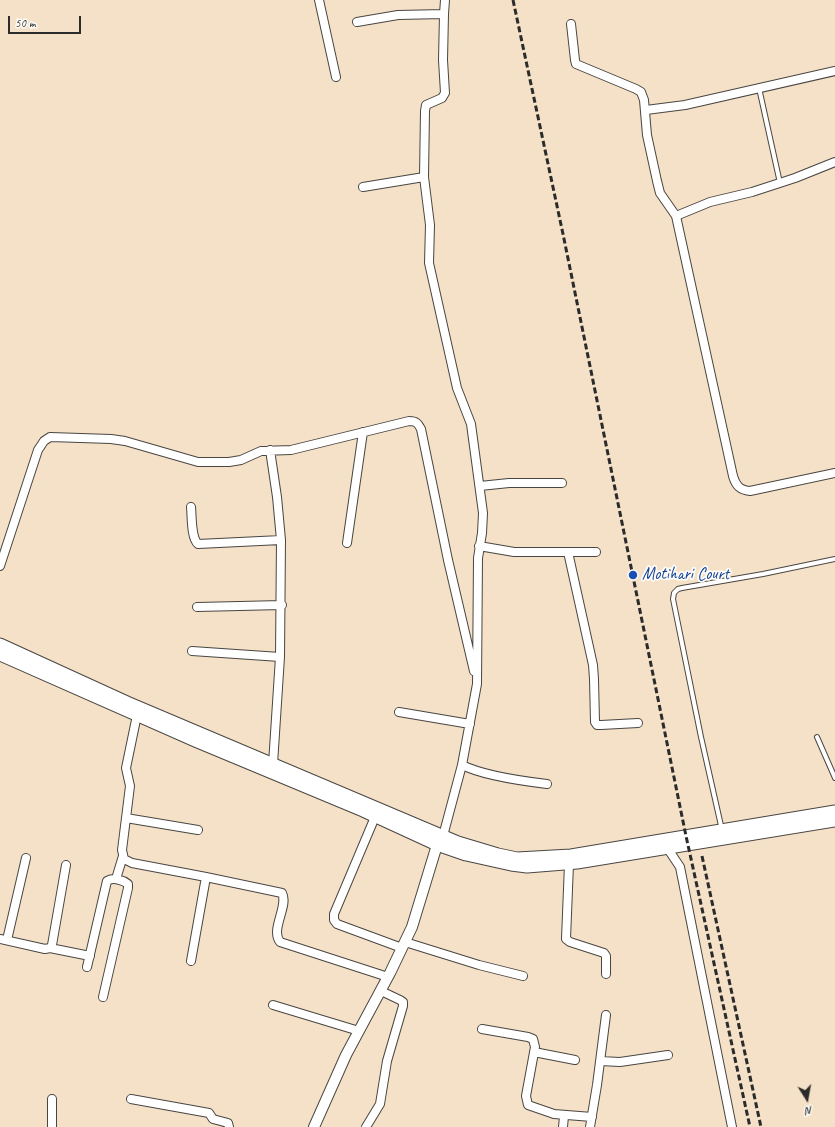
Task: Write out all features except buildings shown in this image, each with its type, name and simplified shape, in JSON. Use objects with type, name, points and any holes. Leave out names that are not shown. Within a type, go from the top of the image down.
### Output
[{"type":"main road","points":[[0,644],[127,702],[273,764],[440,840],[466,855],[511,865],[527,866],[569,864],[835,821]]},
{"type":"main road","points":[[0,655],[375,817],[440,840],[464,844],[517,858],[571,855],[835,811]]},
{"type":"street","points":[[319,0],[336,77]]},
{"type":"street","points":[[314,1127],[346,1055],[381,991],[412,927],[462,765],[477,684],[478,558],[483,518],[480,486],[471,424],[457,388],[430,270],[430,225],[424,177],[425,107],[429,103],[442,98],[445,93],[443,60],[444,14],[446,0]]},
{"type":"street","points":[[357,22],[398,14],[444,14]]},
{"type":"street","points":[[571,24],[576,64],[640,92],[644,100],[647,135],[657,181],[660,192],[676,216],[735,483],[743,490],[750,490],[835,473]]},
{"type":"street","points":[[646,110],[685,105],[835,71]]},
{"type":"street","points":[[676,216],[710,202],[752,192],[835,162]]},
{"type":"street","points":[[363,187],[424,177]]},
{"type":"street","points":[[0,566],[38,450],[44,441],[50,437],[111,439],[125,441],[192,461],[204,463],[235,462],[261,451],[291,450],[414,421],[419,425],[448,560],[477,684]]},
{"type":"street","points":[[347,543],[364,432]]},
{"type":"street","points":[[270,450],[282,540],[280,657],[273,764]]},
{"type":"street","points":[[480,486],[509,483],[562,483]]},
{"type":"street","points":[[191,507],[193,536],[198,544],[282,540]]},
{"type":"street","points":[[479,546],[514,552],[596,552]]},
{"type":"street","points":[[568,552],[592,666],[594,679],[595,722],[601,725],[638,723]]},
{"type":"street","points":[[197,607],[282,605]]},
{"type":"street","points":[[192,651],[280,657]]},
{"type":"street","points":[[399,712],[470,724]]},
{"type":"street","points":[[116,879],[122,856],[130,783],[126,765],[137,715]]},
{"type":"street","points":[[462,765],[470,769],[514,779],[548,784]]},
{"type":"street","points":[[375,817],[333,918],[335,922],[337,924],[403,945],[523,976]]},
{"type":"street","points":[[126,818],[198,830]]},
{"type":"street","points":[[668,849],[680,867],[732,1127]]},
{"type":"street","points":[[122,856],[127,861],[132,863],[282,893],[283,899],[277,932],[277,938],[280,942],[388,977]]},
{"type":"street","points":[[26,858],[4,939],[45,949],[50,948],[90,956]]},
{"type":"street","points":[[569,864],[566,939],[570,942],[604,953],[606,956],[606,974]]},
{"type":"street","points":[[50,948],[52,945],[66,865]]},
{"type":"street","points":[[191,961],[206,877]]},
{"type":"street","points":[[87,967],[106,884],[110,879],[127,882],[128,888],[103,997]]},
{"type":"street","points":[[366,1127],[380,1104],[387,1061],[403,1006],[403,1002],[381,991]]},
{"type":"street","points":[[273,1005],[359,1031]]},
{"type":"street","points":[[590,1127],[606,1015]]},
{"type":"street","points":[[482,1029],[531,1038],[533,1040],[535,1044],[534,1052],[526,1096],[526,1102],[530,1106],[546,1112],[564,1116],[592,1117]]},
{"type":"street","points":[[534,1052],[575,1060]]},
{"type":"street","points":[[600,1061],[620,1062],[668,1055]]},
{"type":"street","points":[[131,1098],[209,1112],[213,1119],[228,1123],[229,1127]]},
{"type":"street","points":[[52,1099],[52,1127]]},
{"type":"street","points":[[563,1127],[564,1116]]},
{"type":"lane","points":[[759,88],[780,183]]},
{"type":"lane","points":[[722,830],[696,715],[674,593],[678,589],[682,588],[763,574],[835,559]]},
{"type":"lane","points":[[816,737],[835,778]]},
{"type":"railway","points":[[513,0],[563,234],[686,836],[750,1127]]},
{"type":"railway","points":[[702,856],[761,1127]]},
{"type":"place","name":"Motihari Court","points":[[633,575]]}]
